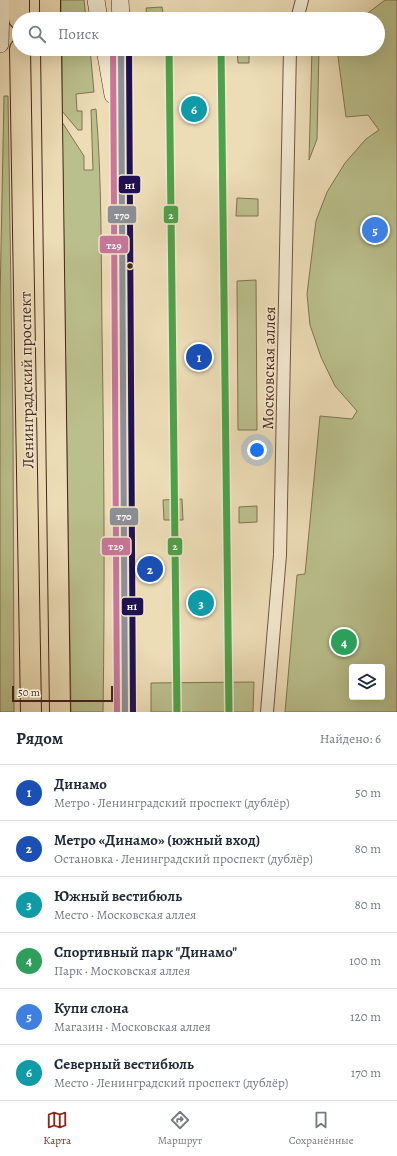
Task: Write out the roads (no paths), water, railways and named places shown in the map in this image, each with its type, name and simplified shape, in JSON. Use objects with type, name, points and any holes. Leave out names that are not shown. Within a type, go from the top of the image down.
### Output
[{"type":"main road","points":[[0,44],[2,0]]},
{"type":"main road","points":[[19,0],[19,12]]},
{"type":"main road","points":[[50,0],[50,12]]},
{"type":"main road","points":[[96,0],[98,12]]},
{"type":"main road","points":[[120,0],[121,12]]},
{"type":"main road","name":"Ленинградский проспект","points":[[20,56],[32,712]]},
{"type":"main road","name":"Ленинградский проспект","points":[[51,56],[60,712]]},
{"type":"main road","points":[[106,56],[121,134]]},
{"type":"main road","points":[[121,56],[125,712]]},
{"type":"street","points":[[299,12],[302,0]]},
{"type":"street","name":"Московская аллея","points":[[267,712],[280,555],[290,56]]},
{"type":"place","name":"Cеверный вестибюль","points":[[194,109]]},
{"type":"place","name":"Купи слона","points":[[375,230]]},
{"type":"place","name":"Динамо","points":[[199,357]]},
{"type":"place","name":"Метро «Динамо» (южный вход)","points":[[150,569]]},
{"type":"place","name":"Южный вестибюль","points":[[201,603]]},
{"type":"place","name":"Спортивный парк \"Динамо\"","points":[[344,642]]}]
